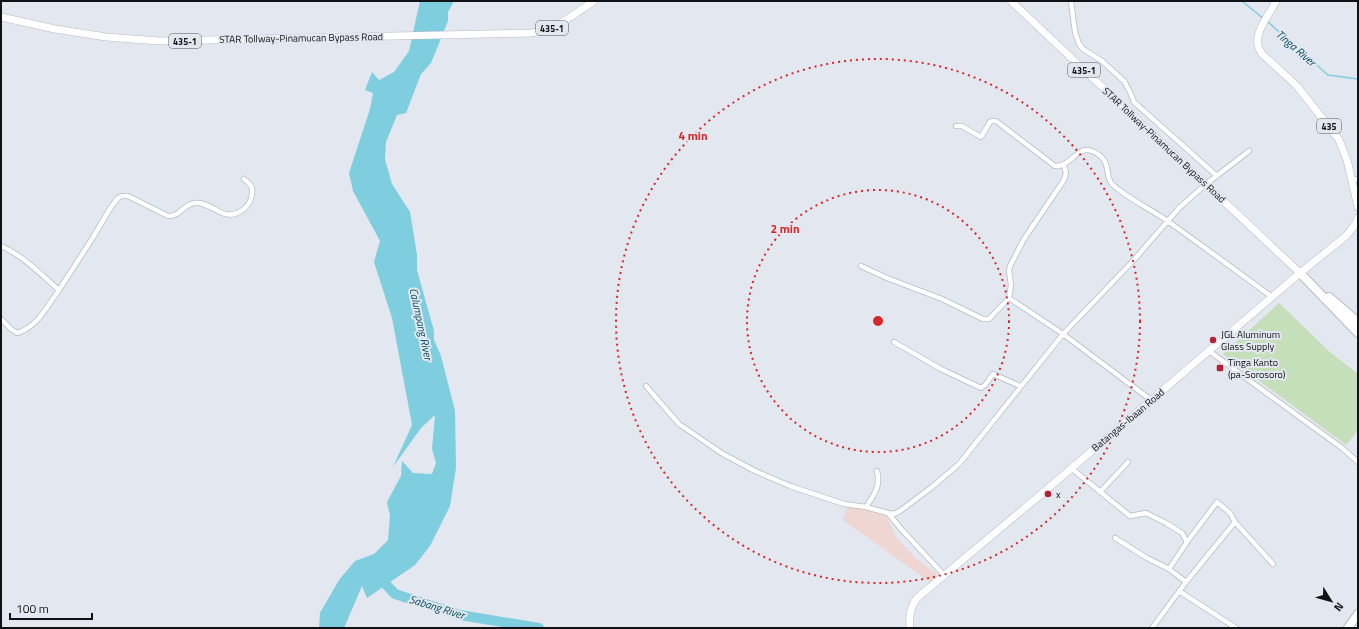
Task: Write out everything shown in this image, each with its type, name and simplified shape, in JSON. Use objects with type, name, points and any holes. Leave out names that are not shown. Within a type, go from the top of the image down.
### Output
[{"type":"highway","points":[[1300,273],[1358,322]]},
{"type":"highway","points":[[1300,273],[1358,333]]},
{"type":"highway","points":[[1348,628],[1358,614]]},
{"type":"highway","points":[[1354,628],[1358,623]]},
{"type":"main road","name":"STAR Tollway-Pinamucan Bypass Road","points":[[1,17],[54,29],[106,37],[159,41],[504,34],[544,32],[558,25],[594,1]]},
{"type":"main road","name":"STAR Tollway-Pinamucan Bypass Road","points":[[1011,1],[1300,273]]},
{"type":"main road","name":"435","points":[[1276,1],[1256,38],[1258,50],[1296,85],[1331,129],[1344,151],[1355,180],[1358,207]]},
{"type":"main road","name":"Batangas-Ibaan Road","points":[[910,628],[909,618],[913,604],[917,598],[1300,273],[1346,236],[1355,225],[1358,218]]},
{"type":"street","points":[[1070,1],[1075,32],[1084,49],[1102,61],[1118,75],[1128,86],[1134,102],[1217,176]]},
{"type":"street","points":[[956,126],[962,126],[981,137],[992,121],[996,121],[1051,164],[1060,166],[1064,165],[1079,152],[1085,150],[1091,151],[1107,165],[1109,181],[1112,184],[1167,221],[1272,297]]},
{"type":"street","points":[[646,386],[679,424],[723,454],[770,478],[844,504],[866,507],[894,514],[932,488],[959,464],[1063,334],[1132,261],[1179,208],[1206,184],[1249,151]]},
{"type":"street","points":[[861,266],[887,278],[942,299],[983,319],[989,319],[1009,298],[1011,285],[1009,269],[1024,239],[1064,180],[1066,173],[1064,165]]},
{"type":"street","points":[[1,320],[11,330],[17,333],[23,332],[34,324],[59,290],[118,198],[128,196],[168,216],[173,217],[185,206],[199,202],[224,214],[232,215],[247,207],[251,201],[253,190],[250,184],[244,179]]},
{"type":"street","points":[[1,246],[14,252],[59,290]]},
{"type":"street","points":[[1009,298],[1063,334],[1151,400]]},
{"type":"street","points":[[894,342],[941,369],[981,388],[993,374],[1020,386]]},
{"type":"street","points":[[1209,351],[1342,448],[1358,462]]},
{"type":"street","points":[[1100,492],[1128,462]]},
{"type":"street","points":[[1071,468],[1130,516],[1146,513],[1166,522],[1182,533],[1188,542]]},
{"type":"street","points":[[866,507],[874,495],[878,485],[879,480],[877,471]]},
{"type":"street","points":[[1168,569],[1217,502],[1230,513],[1235,522],[1273,564]]},
{"type":"street","points":[[888,513],[944,575]]},
{"type":"street","points":[[1152,628],[1186,582],[1235,522]]},
{"type":"street","points":[[1115,538],[1168,569],[1186,582]]},
{"type":"street","points":[[1179,591],[1236,628]]},
{"type":"shaded area","points":[[848,506],[885,514],[896,537],[915,558],[937,574],[930,582],[843,520]]},
{"type":"green space","points":[[1279,303],[1331,353],[1358,374],[1358,430],[1346,445],[1223,354]]},
{"type":"water","name":"Calumpang River","points":[[420,1],[454,1],[448,12],[448,21],[431,63],[421,74],[406,113],[397,115],[386,142],[385,159],[392,184],[410,212],[417,255],[417,270],[434,331],[434,340],[441,356],[455,411],[456,468],[450,506],[430,546],[415,565],[367,598],[362,586],[344,628],[319,628],[320,613],[339,580],[355,561],[374,554],[388,540],[390,516],[387,502],[401,476],[402,461],[413,473],[432,474],[436,463],[432,449],[435,415],[421,428],[393,467],[412,425],[392,318],[374,262],[380,241],[353,191],[349,173],[370,109],[373,93],[365,90],[372,72],[379,80],[394,72],[409,51]]},
{"type":"waterway","name":"Tinga River","points":[[1242,1],[1264,19]]},
{"type":"waterway","name":"Tinga River","points":[[1267,21],[1328,75],[1358,79]]},
{"type":"waterway","name":"Sabang River","points":[[378,576],[395,594],[460,615],[539,628]]},
{"type":"place","name":"JGL Aluminum Glass Supply","points":[[1213,340]]},
{"type":"place","name":"Tinga Kanto (pa-Sorosoro)","points":[[1220,368]]},
{"type":"place","name":"x","points":[[1048,494]]}]
